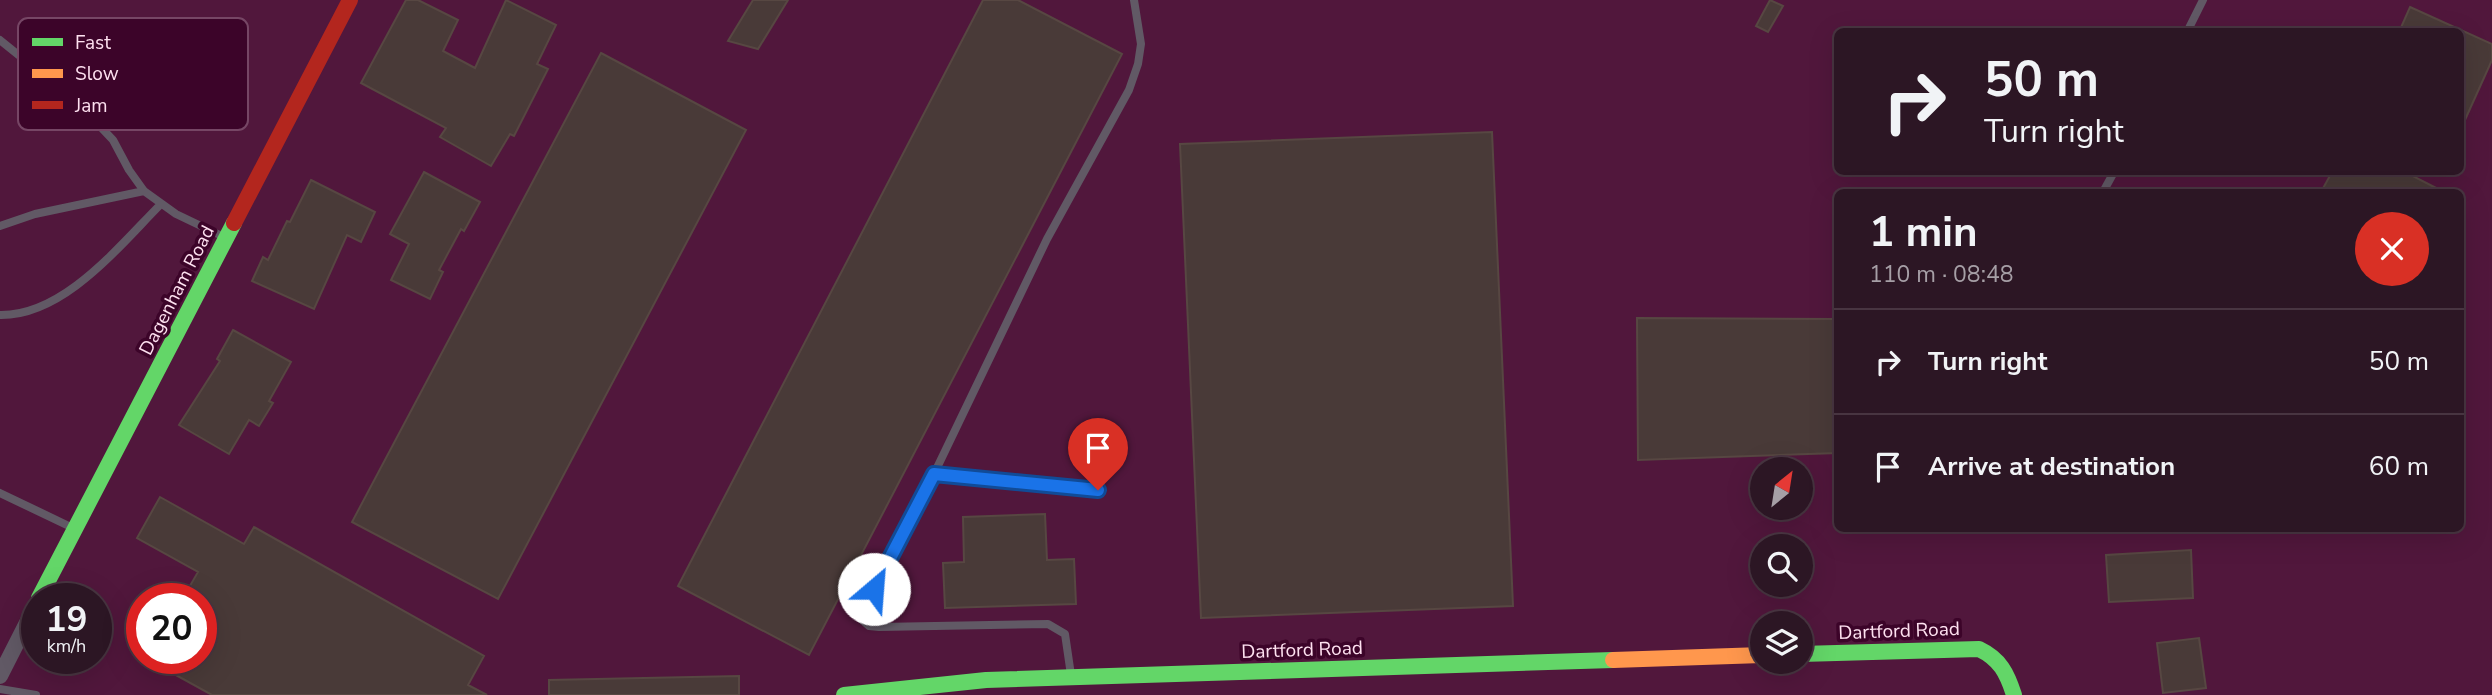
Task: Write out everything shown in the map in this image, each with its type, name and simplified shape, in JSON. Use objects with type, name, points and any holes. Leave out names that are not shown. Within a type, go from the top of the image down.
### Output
[{"type":"street","name":"Dagenham Road","points":[[47,583],[350,0]]},
{"type":"street","name":"Dagenham Road","points":[[0,676],[21,635]]},
{"type":"street","name":"Dartford Road","points":[[1813,654],[1979,649],[1992,654],[2005,667],[2014,695]]},
{"type":"street","name":"Dartford Road","points":[[844,695],[986,680],[1750,655]]},
{"type":"lane","points":[[1071,677],[1065,634],[1048,624],[878,627],[869,626],[862,620],[863,612],[934,474],[1047,239],[1129,90],[1138,64],[1141,44],[1134,0]]},
{"type":"lane","points":[[2189,28],[2203,0]]},
{"type":"lane","points":[[0,40],[18,55]]},
{"type":"lane","points":[[103,130],[113,141],[144,191],[176,215],[226,239]]},
{"type":"lane","points":[[0,226],[34,214],[144,191]]},
{"type":"lane","points":[[0,315],[18,316],[68,291],[93,273],[161,204]]},
{"type":"lane","points":[[934,474],[1098,490]]},
{"type":"lane","points":[[0,493],[75,529]]},
{"type":"lane","points":[[0,689],[36,695]]},
{"type":"shaded area","points":[[0,0],[2492,0],[2492,695],[0,695]]},
{"type":"building","points":[[406,0],[418,0],[458,20],[443,51],[475,68],[506,0],[556,25],[537,64],[548,69],[514,136],[510,134],[491,166],[440,137],[446,128],[361,83]]},
{"type":"building","points":[[753,0],[788,0],[758,49],[728,41]]},
{"type":"building","points":[[983,0],[1018,0],[1122,54],[809,655],[678,586]]},
{"type":"building","points":[[1770,0],[1783,6],[1768,32],[1756,26]]},
{"type":"building","points":[[2410,7],[2457,28],[2401,28]]},
{"type":"building","points":[[2464,31],[2492,44],[2492,60],[2464,122]]},
{"type":"building","points":[[601,53],[746,130],[498,599],[352,522]]},
{"type":"building","points":[[1492,132],[1513,606],[1201,618],[1180,144]]},
{"type":"building","points":[[424,172],[480,202],[464,231],[461,229],[439,270],[443,272],[430,299],[391,280],[409,244],[390,234]]},
{"type":"building","points":[[2330,175],[2411,175],[2438,189],[2323,189]]},
{"type":"building","points":[[311,180],[375,212],[361,242],[347,235],[314,309],[252,281],[263,257],[268,260]]},
{"type":"building","points":[[1637,318],[1834,319],[1834,453],[1638,460]]},
{"type":"building","points":[[233,330],[291,362],[269,401],[273,403],[259,426],[249,420],[229,454],[179,425],[220,361],[217,359]]},
{"type":"building","points":[[160,497],[244,544],[254,527],[484,656],[468,685],[487,695],[212,695],[174,674],[217,674],[217,583],[192,583],[198,572],[137,538]]},
{"type":"building","points":[[1045,514],[1047,560],[1074,559],[1076,604],[945,608],[943,563],[964,562],[963,517]]},
{"type":"building","points":[[2191,550],[2193,598],[2109,602],[2106,555]]},
{"type":"building","points":[[2199,638],[2206,688],[2163,693],[2157,643]]},
{"type":"building","points":[[739,676],[739,695],[549,695],[549,680]]},
{"type":"traffic: fast","points":[[47,583],[234,223]]},
{"type":"traffic: fast","points":[[1813,654],[1979,649],[1992,657],[2002,668],[2014,695]]},
{"type":"traffic: fast","points":[[844,695],[986,680],[1613,660]]},
{"type":"traffic: slow","points":[[1613,660],[1750,655]]},
{"type":"traffic: jam","points":[[234,223],[350,0]]},
{"type":"route","points":[[874,589],[934,474],[1098,490]]}]
